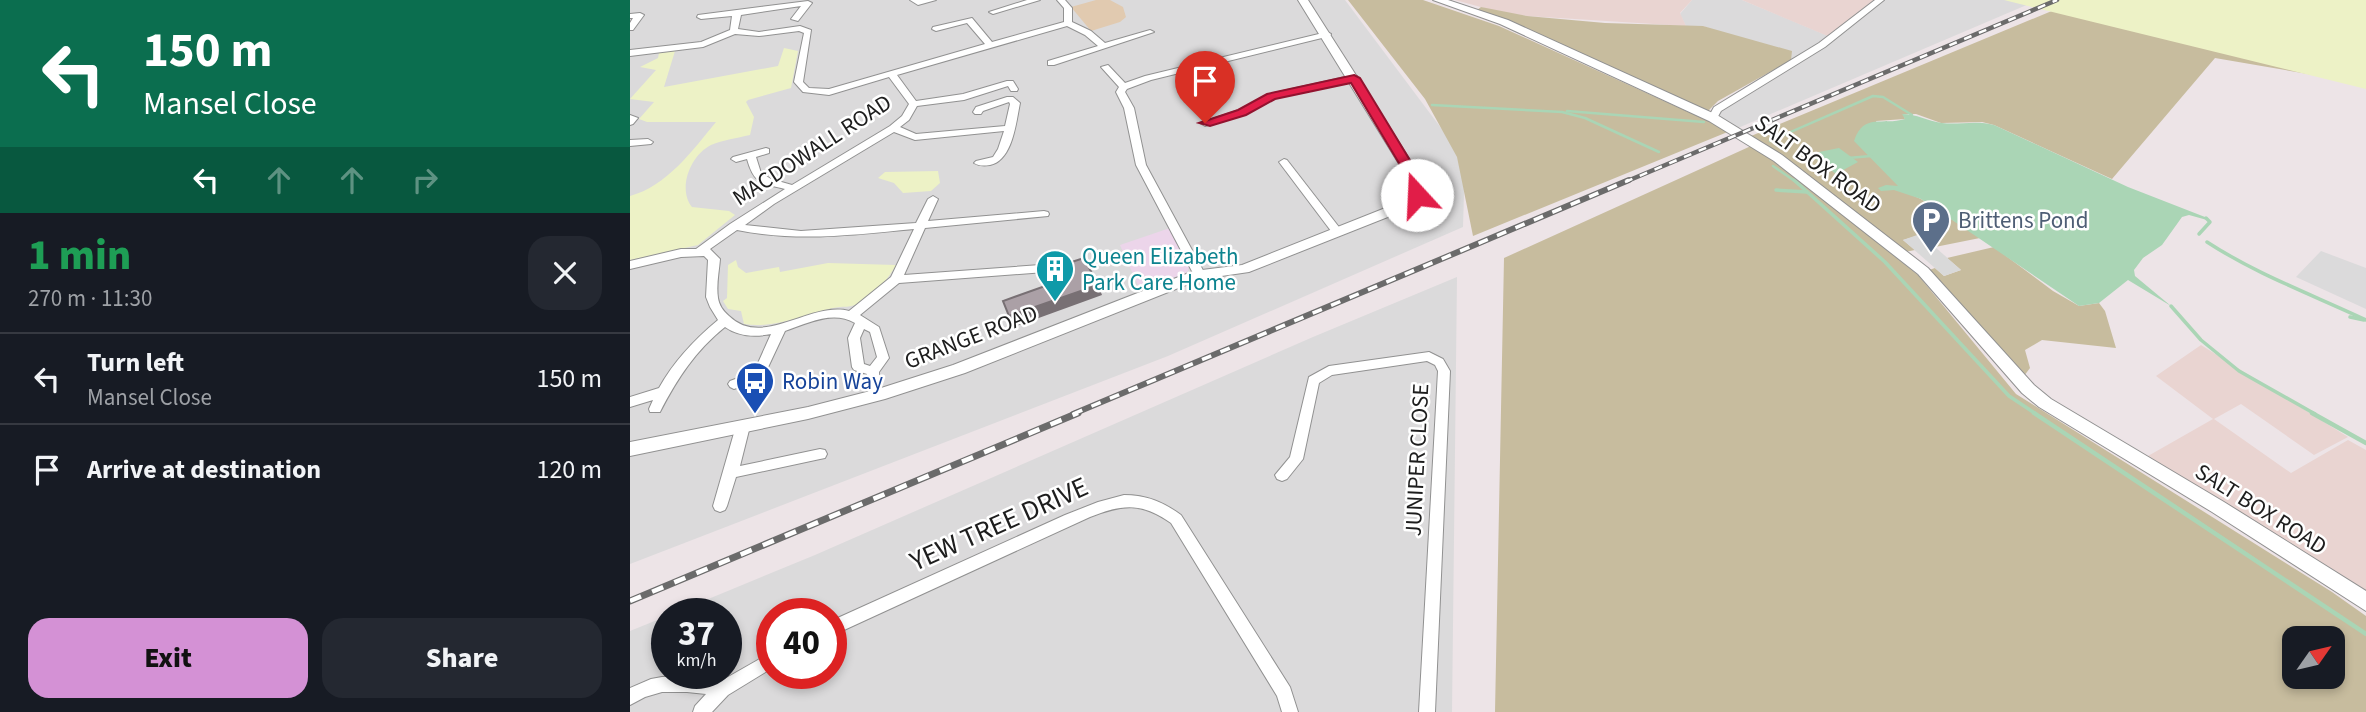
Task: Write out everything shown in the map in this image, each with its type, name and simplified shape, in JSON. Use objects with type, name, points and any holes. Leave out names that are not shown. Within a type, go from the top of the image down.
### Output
[{"type":"street","points":[[914,0],[918,3],[933,0]]},
{"type":"street","points":[[993,12],[1037,0]]},
{"type":"street","points":[[1061,0],[1068,8],[1068,23]]},
{"type":"street","name":"GRANGE ROAD","points":[[630,449],[874,397],[959,369],[1199,274],[1244,269],[1408,204],[1417,195],[1419,185],[1327,34],[1303,0]]},
{"type":"street","name":"SALT BOX ROAD","points":[[1438,0],[1504,22],[1713,118],[1787,164],[1923,271],[2028,389],[2045,403],[2218,507],[2366,602]]},
{"type":"street","points":[[1713,118],[1717,109],[1797,63],[1880,0]]},
{"type":"street","points":[[701,17],[808,3],[795,19]]},
{"type":"street","points":[[734,31],[737,13]]},
{"type":"street","points":[[630,16],[640,15],[630,28]]},
{"type":"street","points":[[936,29],[969,20],[990,45]]},
{"type":"street","points":[[630,53],[703,44],[734,31],[759,34],[800,28],[808,32],[797,82],[806,90],[830,92],[1068,23],[1088,33],[1103,46]]},
{"type":"street","points":[[1051,63],[1150,32]]},
{"type":"street","points":[[1199,274],[1141,165],[1129,108],[1120,92],[1124,87],[1148,78],[1327,34]]},
{"type":"street","points":[[1105,67],[1124,87]]},
{"type":"street","name":"MACDOWALL ROAD","points":[[700,251],[734,226],[894,128],[905,118],[914,104],[891,74]]},
{"type":"street","points":[[1205,123],[1242,113],[1272,96],[1354,78]]},
{"type":"street","points":[[914,104],[964,97],[1010,83],[1014,89]]},
{"type":"street","points":[[978,112],[979,108],[1010,99],[1015,103],[1010,128],[999,158],[979,163]]},
{"type":"street","points":[[894,128],[915,137],[1010,128]]},
{"type":"street","points":[[630,143],[648,142]]},
{"type":"street","points":[[736,159],[766,151]]},
{"type":"street","points":[[751,155],[756,174],[768,181],[793,188]]},
{"type":"street","points":[[1283,162],[1338,233]]},
{"type":"street","points":[[873,371],[858,367],[854,338],[857,319],[896,279],[918,226],[933,199]]},
{"type":"street","points":[[734,226],[769,234],[825,235],[1044,214]]},
{"type":"street","points":[[630,265],[681,253],[707,253],[714,260],[712,299],[724,322],[741,331],[780,328],[836,313],[857,319],[875,330],[883,358],[873,371],[874,397]]},
{"type":"street","points":[[896,279],[1054,268]]},
{"type":"street","points":[[655,409],[695,344],[724,322]]},
{"type":"street","points":[[734,384],[759,375],[780,328]]},
{"type":"street","name":"JUNIPER CLOSE","points":[[1282,475],[1296,459],[1313,380],[1329,371],[1429,356],[1439,362],[1444,371],[1427,712]]},
{"type":"street","points":[[630,402],[663,392]]},
{"type":"street","points":[[720,506],[732,473],[743,426]]},
{"type":"street","points":[[732,473],[820,454]]},
{"type":"street","name":"YEW TREE DRIVE","points":[[847,622],[1108,502],[1135,500],[1159,505],[1176,519],[1284,693],[1290,712]]},
{"type":"street","points":[[630,697],[638,691],[651,688]]},
{"type":"street","points":[[701,712],[722,689]]},
{"type":"shaded area","points":[[630,0],[1345,0],[1465,160],[1463,227],[1168,356],[630,564]]},
{"type":"shaded area","points":[[1096,0],[1110,0],[1123,7],[1126,17],[1120,22],[1091,31],[1071,7]]},
{"type":"shaded area","points":[[1348,0],[1423,0],[1499,26],[1730,131],[1473,236],[1457,157],[1425,99]]},
{"type":"shaded area","points":[[1455,0],[1692,0],[1680,13],[1686,26],[1527,16],[1499,12]]},
{"type":"shaded area","points":[[1692,0],[1742,0],[1833,38],[1880,0],[2019,0],[2029,4],[1738,128],[1719,118],[1717,109],[1796,63],[1703,26],[1686,26],[1680,14]]},
{"type":"shaded area","points":[[1742,0],[1874,0],[1830,37]]},
{"type":"shaded area","points":[[2004,0],[2366,0],[2366,89]]},
{"type":"shaded area","points":[[2078,0],[2290,0],[2366,84],[2215,58],[2112,179],[1982,122],[1941,123],[1916,114],[1903,114],[1905,119],[1876,121],[1907,193],[1921,199],[1980,238],[1935,247],[1920,235],[1903,240],[1915,250],[1905,252],[1751,136]]},
{"type":"shaded area","points":[[1481,7],[1527,16],[1605,23],[1703,26],[1792,51],[1791,60],[1718,101],[1707,112],[1510,21],[1477,10]]},
{"type":"shaded area","points":[[784,48],[798,51],[791,88],[748,100],[746,102],[754,117],[750,135],[711,145],[697,156],[688,173],[686,191],[692,207],[729,211],[735,215],[698,245],[630,260],[630,196],[667,176],[688,156],[716,122],[647,122],[639,119],[654,102],[630,99],[656,70],[640,67],[658,58],[659,53],[675,51],[664,87],[778,66]]},
{"type":"shaded area","name":"Brittens Pond","points":[[1902,114],[1942,123],[1994,125],[2128,187],[2205,217],[2207,220],[2189,215],[2182,217],[2162,245],[2143,258],[2134,270],[2135,276],[2171,306],[2128,280],[2099,303],[2079,306],[1921,199],[1894,190],[1881,191],[1878,188],[1886,185],[1898,186],[1854,141],[1858,132],[1868,123],[1905,119]]},
{"type":"shaded area","points":[[1751,146],[1794,175],[1918,275],[2016,394],[2366,616],[2366,712],[1495,712],[1504,258]]},
{"type":"shaded area","points":[[1839,148],[1858,162],[1836,174],[1809,154]]},
{"type":"shaded area","points":[[938,171],[940,183],[931,191],[903,193],[894,183],[878,178],[885,172]]},
{"type":"shaded area","points":[[1170,228],[1190,263],[1188,271],[1181,277],[1141,292],[1120,245]]},
{"type":"shaded area","name":"Brittens Pond","points":[[1920,234],[1961,270],[1944,276],[1903,240]]},
{"type":"shaded area","points":[[1994,247],[2053,291],[2079,306],[2099,303],[2105,311],[2116,348],[2042,340],[2025,350],[2030,368],[2024,376],[1926,271],[1935,268],[1944,276],[1961,270],[1947,258]]},
{"type":"shaded area","points":[[2321,251],[2366,268],[2366,309],[2296,277]]},
{"type":"shaded area","points":[[736,260],[738,267],[746,273],[779,267],[780,272],[828,263],[896,265],[871,295],[856,305],[833,308],[778,323],[755,325],[744,324],[741,311],[728,309],[723,301],[727,298],[728,265]]},
{"type":"shaded area","points":[[1457,277],[1452,712],[630,712],[630,631],[651,622],[651,689],[742,689],[742,598],[711,598],[1313,337]]},
{"type":"shaded area","points":[[2201,345],[2348,437],[2314,455],[2241,404],[2214,419],[2291,473],[2348,440],[2366,450],[2366,591],[2148,456],[2213,419],[2156,376]]},
{"type":"building","points":[[1084,258],[1098,285],[1009,316],[1003,301],[1065,279],[1059,266]]},
{"type":"waterway","points":[[1770,141],[1873,96],[1883,97],[1912,115]]},
{"type":"waterway","points":[[1432,105],[1562,112],[1585,118],[1659,152]]},
{"type":"waterway","points":[[1567,111],[1704,122]]},
{"type":"waterway","points":[[1848,158],[1871,156]]},
{"type":"waterway","points":[[1773,166],[1796,182]]},
{"type":"waterway","points":[[1794,180],[1885,262],[2009,396],[2036,414]]},
{"type":"waterway","points":[[1776,190],[1807,192]]},
{"type":"waterway","points":[[2199,234],[2210,222],[2206,218]]},
{"type":"waterway","points":[[2207,242],[2265,274],[2366,320]]},
{"type":"waterway","points":[[2171,306],[2201,340],[2239,371],[2315,414]]},
{"type":"waterway","points":[[2350,317],[2364,320]]},
{"type":"waterway","points":[[2034,413],[2366,634]]},
{"type":"waterway","points":[[2312,413],[2366,443]]},
{"type":"railway","points":[[1625,182],[2057,0]]},
{"type":"railway","points":[[1073,414],[1629,180]]},
{"type":"railway","points":[[630,601],[1078,413]]},
{"type":"place","name":"Brittens Pond","points":[[1931,254]]},
{"type":"place","name":"Queen Elizabeth Park Care Home","points":[[1055,303]]},
{"type":"place","name":"Robin Way","points":[[755,415]]},
{"type":"route","points":[[1205,123],[1242,113],[1272,96],[1354,78],[1419,185],[1417,195]]}]
